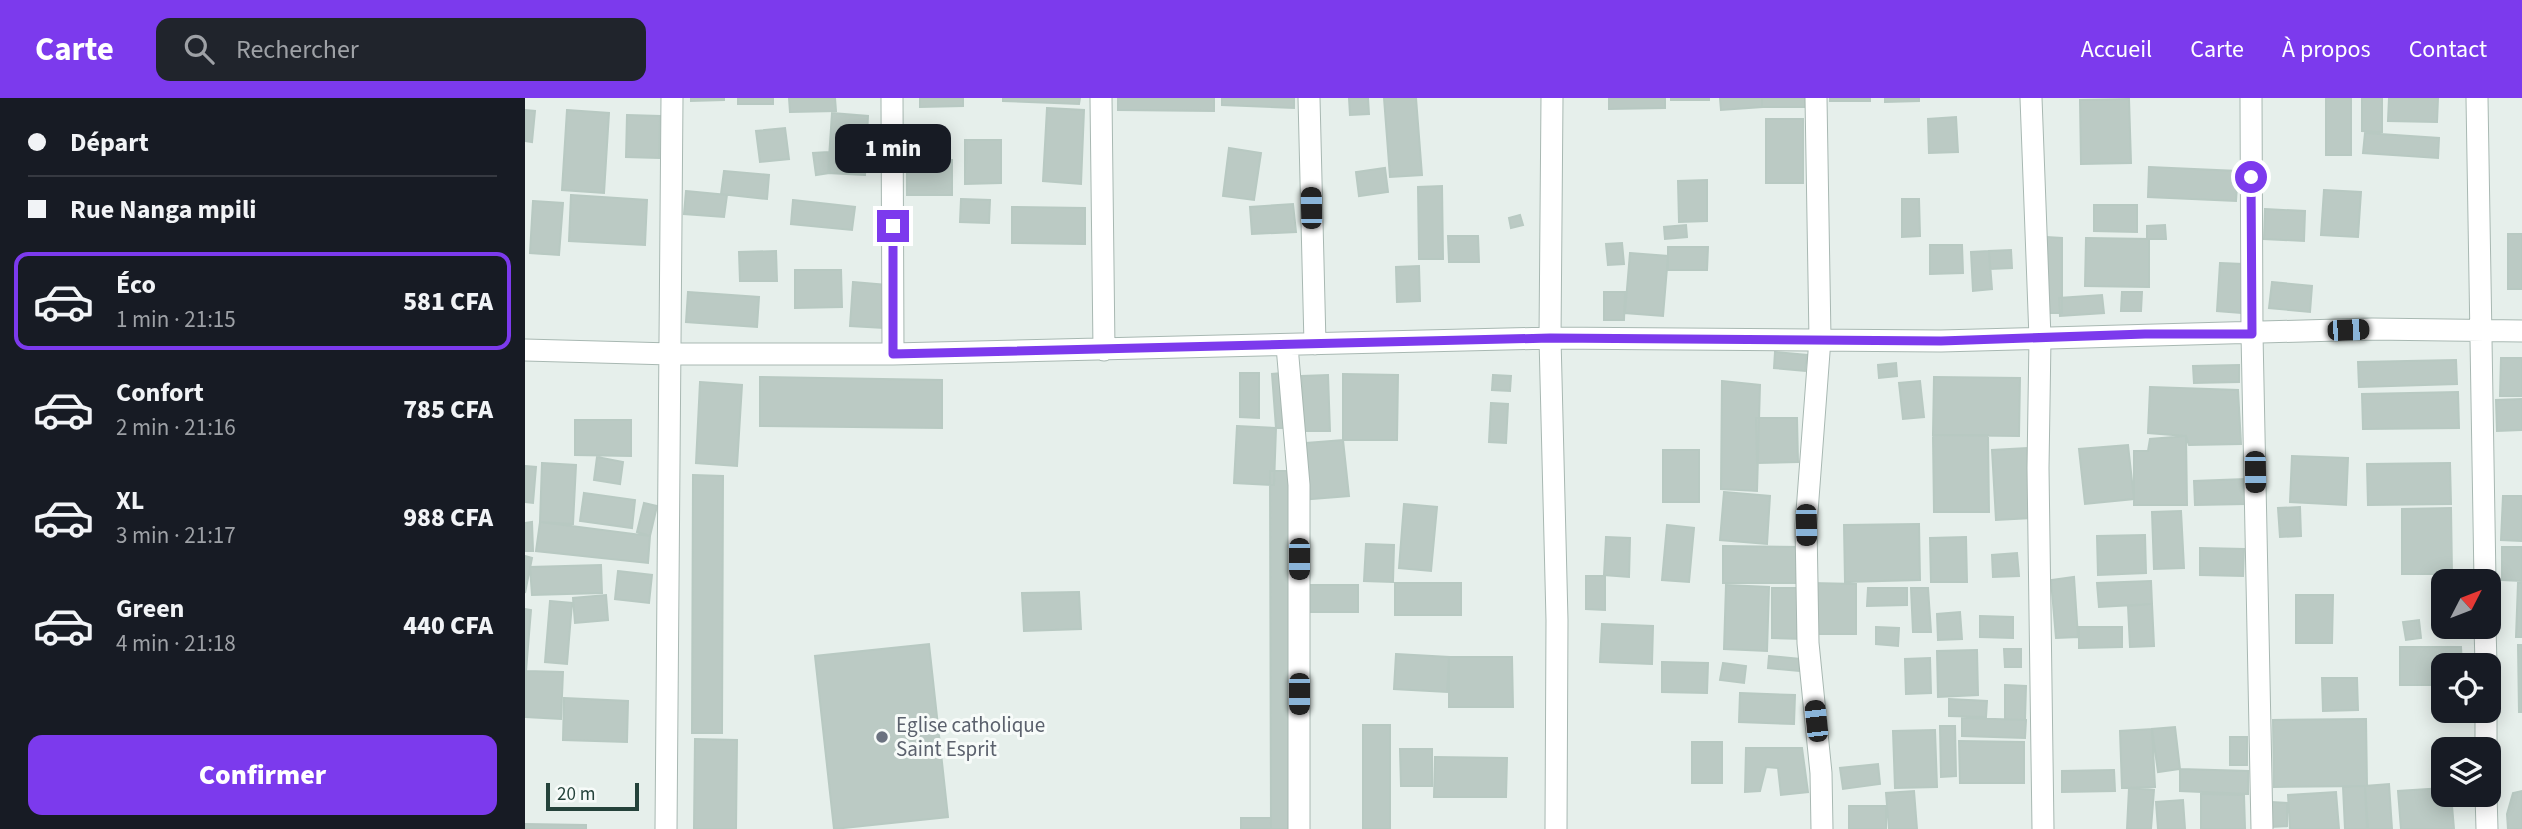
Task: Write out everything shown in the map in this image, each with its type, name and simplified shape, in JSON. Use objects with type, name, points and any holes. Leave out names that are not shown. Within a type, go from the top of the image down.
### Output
[{"type":"street","points":[[666,829],[672,98]]},
{"type":"street","points":[[893,98],[893,354]]},
{"type":"street","points":[[1101,98],[1104,349]]},
{"type":"street","points":[[1309,98],[1315,344]]},
{"type":"street","points":[[1552,98],[1550,338],[1557,620],[1556,829]]},
{"type":"street","points":[[1817,98],[1820,339],[1806,525],[1808,643],[1822,773],[1822,829]]},
{"type":"street","points":[[2031,98],[2040,338],[2038,468],[2043,829]]},
{"type":"street","points":[[2251,98],[2252,334],[2262,829]]},
{"type":"street","points":[[2477,98],[2485,569]]},
{"type":"street","points":[[525,350],[671,354],[893,354],[1550,338],[1941,341],[2372,329],[2522,331]]},
{"type":"street","points":[[1287,346],[1299,485],[1299,829]]},
{"type":"street","points":[[2486,807],[2487,829]]},
{"type":"building","points":[[691,98],[724,98],[724,100],[691,101]]},
{"type":"building","points":[[738,98],[773,98],[773,104],[738,104]]},
{"type":"building","points":[[789,98],[835,98],[836,111],[790,112]]},
{"type":"building","points":[[920,98],[963,98],[963,106],[920,107]]},
{"type":"building","points":[[1003,98],[1080,98],[1079,104],[1003,101]]},
{"type":"building","points":[[1118,98],[1214,98],[1214,111],[1118,110]]},
{"type":"building","points":[[1222,98],[1294,98],[1294,108],[1222,105]]},
{"type":"building","points":[[1349,98],[1368,98],[1369,114],[1350,115]]},
{"type":"building","points":[[1384,98],[1416,98],[1422,175],[1390,177]]},
{"type":"building","points":[[1609,98],[1665,98],[1665,108],[1609,109]]},
{"type":"building","points":[[1709,98],[1709,100],[1671,100]]},
{"type":"building","points":[[1720,98],[1762,98],[1762,107],[1721,110]]},
{"type":"building","points":[[1762,98],[1812,98],[1812,107],[1762,107]]},
{"type":"building","points":[[1830,98],[1870,98],[1870,101],[1830,101]]},
{"type":"building","points":[[1885,98],[1919,98],[1919,101],[1885,102]]},
{"type":"building","points":[[2326,98],[2351,98],[2351,155],[2326,155]]},
{"type":"building","points":[[2362,98],[2382,98],[2382,132],[2362,131]]},
{"type":"building","points":[[2389,98],[2438,98],[2437,122],[2388,121]]},
{"type":"building","points":[[2129,99],[2131,163],[2081,164],[2080,100]]},
{"type":"building","points":[[1047,108],[1084,110],[1081,184],[1043,181]]},
{"type":"building","points":[[525,110],[535,111],[532,142],[525,141]]},
{"type":"building","points":[[567,110],[609,113],[604,193],[562,190]]},
{"type":"building","points":[[832,113],[868,116],[865,175],[828,173]]},
{"type":"building","points":[[627,115],[660,116],[659,158],[626,157]]},
{"type":"building","points":[[1956,117],[1958,152],[1929,153],[1928,119]]},
{"type":"building","points":[[1766,119],[1803,119],[1803,183],[1766,183]]},
{"type":"building","points":[[785,128],[789,159],[760,162],[756,131]]},
{"type":"building","points":[[2365,133],[2439,138],[2438,158],[2363,153]]},
{"type":"building","points":[[965,140],[1001,140],[1001,183],[965,184]]},
{"type":"building","points":[[869,147],[882,147],[881,167],[868,166]]},
{"type":"building","points":[[1229,148],[1261,153],[1254,200],[1223,196]]},
{"type":"building","points":[[828,152],[830,173],[816,175],[813,153]]},
{"type":"building","points":[[907,160],[952,160],[952,195],[907,195]]},
{"type":"building","points":[[2149,167],[2238,171],[2236,201],[2148,197]]},
{"type":"building","points":[[1385,168],[1388,192],[1359,196],[1356,172]]},
{"type":"building","points":[[724,171],[769,175],[767,199],[721,194]]},
{"type":"building","points":[[1707,180],[1707,221],[1679,222],[1678,181]]},
{"type":"building","points":[[1442,186],[1443,259],[1419,259],[1418,187]]},
{"type":"building","points":[[2324,190],[2361,192],[2358,237],[2321,235]]},
{"type":"building","points":[[686,191],[727,195],[724,217],[684,214]]},
{"type":"building","points":[[571,195],[647,200],[645,245],[569,241]]},
{"type":"building","points":[[961,199],[990,200],[989,223],[960,222]]},
{"type":"building","points":[[1902,199],[1919,199],[1920,236],[1902,237]]},
{"type":"building","points":[[793,200],[855,207],[852,230],[791,224]]},
{"type":"building","points":[[533,201],[563,203],[559,255],[530,253]]},
{"type":"building","points":[[1293,204],[1296,232],[1252,234],[1250,207]]},
{"type":"building","points":[[2094,205],[2137,205],[2137,232],[2094,231]]},
{"type":"building","points":[[1012,207],[1085,208],[1085,244],[1012,243]]},
{"type":"building","points":[[2265,209],[2305,211],[2304,241],[2264,239]]},
{"type":"building","points":[[1520,215],[1523,225],[1511,228],[1509,218]]},
{"type":"building","points":[[1686,225],[1687,237],[1665,239],[1664,227]]},
{"type":"building","points":[[2165,225],[2166,239],[2147,239],[2147,226]]},
{"type":"building","points":[[2508,234],[2522,234],[2522,289],[2508,289]]},
{"type":"building","points":[[1448,236],[1478,236],[1479,262],[1449,262]]},
{"type":"building","points":[[2046,237],[2062,238],[2062,313],[2047,313]]},
{"type":"building","points":[[2086,238],[2149,239],[2149,287],[2085,286]]},
{"type":"building","points":[[1622,243],[1624,264],[1608,265],[1606,244]]},
{"type":"building","points":[[1930,245],[1962,245],[1963,273],[1930,274]]},
{"type":"building","points":[[1668,247],[1708,247],[1707,270],[1668,270]]},
{"type":"building","points":[[2011,250],[2012,268],[1990,269],[1989,251]]},
{"type":"building","points":[[776,251],[777,281],[740,281],[739,252]]},
{"type":"building","points":[[1989,251],[1992,289],[1973,291],[1971,252]]},
{"type":"building","points":[[1630,253],[1668,256],[1663,316],[1625,313]]},
{"type":"building","points":[[2220,263],[2243,264],[2241,313],[2217,311]]},
{"type":"building","points":[[1419,266],[1420,301],[1397,302],[1396,267]]},
{"type":"building","points":[[795,270],[841,270],[842,307],[795,308]]},
{"type":"building","points":[[853,282],[887,285],[884,328],[850,326]]},
{"type":"building","points":[[2272,282],[2312,286],[2310,312],[2269,308]]},
{"type":"building","points":[[688,292],[759,297],[757,327],[686,322]]},
{"type":"building","points":[[1604,292],[1625,292],[1624,320],[1604,320]]},
{"type":"building","points":[[2122,292],[2142,292],[2141,311],[2121,311]]},
{"type":"building","points":[[2102,295],[2104,313],[2060,316],[2059,298]]},
{"type":"building","points":[[1775,352],[1807,355],[1805,371],[1774,368]]},
{"type":"building","points":[[2501,358],[2522,358],[2522,396],[2500,396]]},
{"type":"building","points":[[2456,360],[2457,384],[2359,387],[2358,362]]},
{"type":"building","points":[[1896,363],[1897,376],[1879,378],[1878,365]]},
{"type":"building","points":[[2239,365],[2239,382],[2194,383],[2193,366]]},
{"type":"building","points":[[1240,373],[1259,373],[1259,418],[1240,417]]},
{"type":"building","points":[[1282,373],[1287,428],[1276,428],[1272,374]]},
{"type":"building","points":[[1343,374],[1398,375],[1397,440],[1343,440]]},
{"type":"building","points":[[1328,375],[1330,431],[1304,431],[1302,376]]},
{"type":"building","points":[[1493,375],[1511,376],[1510,391],[1492,390]]},
{"type":"building","points":[[760,377],[942,380],[942,428],[760,426]]},
{"type":"building","points":[[1934,377],[2020,378],[2019,436],[1933,435]]},
{"type":"building","points":[[1722,381],[1760,385],[1757,491],[1721,489]]},
{"type":"building","points":[[1920,381],[1924,417],[1903,419],[1899,383]]},
{"type":"building","points":[[700,382],[742,385],[737,466],[696,463]]},
{"type":"building","points":[[2150,387],[2238,390],[2241,444],[2189,445],[2186,436],[2148,433]]},
{"type":"building","points":[[2458,392],[2459,428],[2363,429],[2362,394]]},
{"type":"building","points":[[2522,399],[2522,430],[2497,431],[2496,400]]},
{"type":"building","points":[[1491,403],[1508,404],[1506,443],[1489,442]]},
{"type":"building","points":[[1756,418],[1797,418],[1798,462],[1757,463]]},
{"type":"building","points":[[575,420],[631,420],[631,456],[575,455]]},
{"type":"building","points":[[1237,426],[1276,428],[1274,485],[1234,483]]},
{"type":"building","points":[[1933,435],[1988,435],[1989,512],[1934,512]]},
{"type":"building","points":[[2186,436],[2187,505],[2134,505],[2134,451],[2148,451],[2150,439]]},
{"type":"building","points":[[1343,440],[1349,496],[1300,500],[1294,444]]},
{"type":"building","points":[[2128,445],[2134,499],[2085,504],[2079,449]]},
{"type":"building","points":[[2027,448],[2032,518],[1996,520],[1992,450]]},
{"type":"building","points":[[1663,450],[1699,450],[1699,502],[1663,502]]},
{"type":"building","points":[[2292,456],[2348,458],[2346,505],[2290,502]]},
{"type":"building","points":[[597,457],[623,462],[620,484],[594,480]]},
{"type":"building","points":[[542,463],[576,465],[573,524],[540,522]]},
{"type":"building","points":[[2450,463],[2451,504],[2368,505],[2367,464]]},
{"type":"building","points":[[525,466],[536,467],[533,503],[525,502]]},
{"type":"building","points":[[1270,471],[1290,471],[1291,829],[1271,829]]},
{"type":"building","points":[[693,475],[723,476],[722,733],[692,733]]},
{"type":"building","points":[[2245,479],[2246,504],[2195,505],[2194,481]]},
{"type":"building","points":[[1724,492],[1770,496],[1767,544],[1720,540]]},
{"type":"building","points":[[584,493],[635,500],[632,528],[580,521]]},
{"type":"building","points":[[2503,496],[2522,496],[2522,541],[2501,540]]},
{"type":"building","points":[[644,503],[657,506],[650,536],[637,532]]},
{"type":"building","points":[[1404,504],[1437,507],[1431,571],[1399,568]]},
{"type":"building","points":[[2300,507],[2301,536],[2280,537],[2278,508]]},
{"type":"building","points":[[2451,508],[2452,569],[2431,569],[2431,574],[2402,574],[2402,509]]},
{"type":"building","points":[[2181,511],[2184,568],[2154,569],[2152,512]]},
{"type":"building","points":[[532,522],[533,551],[525,551],[525,523]]},
{"type":"building","points":[[540,522],[650,536],[648,563],[536,551]]},
{"type":"building","points":[[1919,524],[1920,580],[1845,582],[1844,525]]},
{"type":"building","points":[[1667,525],[1694,528],[1689,582],[1662,580]]},
{"type":"building","points":[[2145,535],[2146,573],[2098,575],[2097,536]]},
{"type":"building","points":[[1606,537],[1630,538],[1629,577],[1604,575]]},
{"type":"building","points":[[1966,537],[1967,582],[1931,582],[1930,538]]},
{"type":"building","points":[[1366,544],[1394,545],[1393,582],[1364,581]]},
{"type":"building","points":[[1723,546],[1804,547],[1804,583],[1723,583]]},
{"type":"building","points":[[2502,547],[2522,547],[2522,581],[2502,580]]},
{"type":"building","points":[[2200,548],[2244,549],[2243,576],[2200,575]]},
{"type":"building","points":[[2017,553],[2019,576],[1993,577],[1992,555]]},
{"type":"building","points":[[525,556],[532,558],[525,593]]},
{"type":"building","points":[[601,565],[602,593],[532,595],[530,567]]},
{"type":"building","points":[[618,571],[652,575],[649,603],[615,599]]},
{"type":"building","points":[[1586,576],[1605,576],[1605,610],[1586,609]]},
{"type":"building","points":[[2074,577],[2078,637],[2056,638],[2051,580]]},
{"type":"building","points":[[2151,581],[2152,604],[2099,607],[2097,583]]},
{"type":"building","points":[[1395,583],[1461,583],[1461,615],[1395,615]]},
{"type":"building","points":[[1811,583],[1856,584],[1856,634],[1811,634]]},
{"type":"building","points":[[2518,583],[2522,583],[2522,637],[2516,637]]},
{"type":"building","points":[[1303,585],[1358,585],[1358,612],[1304,612]]},
{"type":"building","points":[[1726,585],[1769,587],[1767,651],[1724,649]]},
{"type":"building","points":[[1772,588],[1803,588],[1803,639],[1772,638]]},
{"type":"building","points":[[1868,588],[1907,588],[1907,605],[1867,606]]},
{"type":"building","points":[[1911,588],[1928,588],[1931,632],[1913,632]]},
{"type":"building","points":[[1079,592],[1081,629],[1024,631],[1022,593]]},
{"type":"building","points":[[606,595],[608,620],[575,623],[573,598]]},
{"type":"building","points":[[2296,595],[2333,595],[2332,643],[2296,643]]},
{"type":"building","points":[[550,601],[572,603],[567,664],[545,662]]},
{"type":"building","points":[[2152,604],[2154,646],[2130,647],[2128,606]]},
{"type":"building","points":[[525,609],[531,610],[526,671],[525,670]]},
{"type":"building","points":[[1960,612],[1962,639],[1938,640],[1937,614]]},
{"type":"building","points":[[1980,616],[2013,617],[2013,638],[1980,637]]},
{"type":"building","points":[[2419,620],[2421,638],[2406,640],[2403,622]]},
{"type":"building","points":[[1602,624],[1653,626],[1652,664],[1600,662]]},
{"type":"building","points":[[1876,627],[1899,628],[1898,646],[1876,644]]},
{"type":"building","points":[[2079,627],[2122,627],[2122,647],[2079,648]]},
{"type":"building","name":"Eglise catholique Saint Esprit","points":[[929,644],[948,817],[834,829],[815,656]]},
{"type":"building","points":[[2518,645],[2522,645],[2522,712],[2519,712]]},
{"type":"building","points":[[2400,647],[2461,647],[2461,653],[2431,653],[2431,685],[2400,685]]},
{"type":"building","points":[[2004,649],[2021,649],[2021,667],[2005,667]]},
{"type":"building","points":[[1977,650],[1978,695],[1938,697],[1937,651]]},
{"type":"building","points":[[1396,654],[1449,657],[1447,692],[1394,689]]},
{"type":"building","points":[[1769,656],[1800,659],[1799,671],[1768,668]]},
{"type":"building","points":[[1449,657],[1512,657],[1513,707],[1449,707]]},
{"type":"building","points":[[1930,658],[1931,693],[1906,694],[1905,659]]},
{"type":"building","points":[[1662,662],[1708,663],[1707,693],[1662,692]]},
{"type":"building","points":[[1723,663],[1746,666],[1744,683],[1720,680]]},
{"type":"building","points":[[526,671],[563,672],[561,719],[525,717]]},
{"type":"building","points":[[2322,678],[2357,678],[2358,710],[2323,711]]},
{"type":"building","points":[[2005,685],[2026,686],[2025,720],[2005,720]]},
{"type":"building","points":[[1740,693],[1795,695],[1794,724],[1739,722]]},
{"type":"building","points":[[564,698],[628,701],[627,742],[563,740]]},
{"type":"building","points":[[1949,699],[1987,701],[1986,717],[1949,716]]},
{"type":"building","points":[[1962,718],[2026,720],[2025,738],[1962,736]]},
{"type":"building","points":[[2366,719],[2367,786],[2274,787],[2273,720]]},
{"type":"building","points":[[1363,725],[1390,725],[1390,829],[1363,829]]},
{"type":"building","points":[[1940,726],[1955,726],[1956,776],[1941,777]]},
{"type":"building","points":[[2175,727],[2180,769],[2158,772],[2152,729]]},
{"type":"building","points":[[2152,729],[2155,787],[2122,788],[2120,731]]},
{"type":"building","points":[[1935,730],[1937,787],[1895,788],[1893,731]]},
{"type":"building","points":[[2230,737],[2247,737],[2247,765],[2230,765]]},
{"type":"building","points":[[695,739],[737,740],[736,829],[694,829]]},
{"type":"building","points":[[1959,741],[2024,742],[2024,783],[1960,783]]},
{"type":"building","points":[[1692,742],[1722,742],[1722,783],[1692,783]]},
{"type":"building","points":[[1746,748],[1802,748],[1808,792],[1781,795],[1778,768],[1766,767],[1760,791],[1745,792]]},
{"type":"building","points":[[1400,749],[1432,749],[1432,786],[1401,786]]},
{"type":"building","points":[[1435,757],[1507,758],[1506,797],[1434,797]]},
{"type":"building","points":[[1878,764],[1880,784],[1843,789],[1840,768]]},
{"type":"building","points":[[2180,769],[2248,771],[2248,794],[2180,791]]},
{"type":"building","points":[[2114,770],[2115,791],[2062,792],[2062,771]]},
{"type":"building","points":[[2389,784],[2392,829],[2368,829],[2365,786]]},
{"type":"building","points":[[2365,786],[2367,829],[2345,829],[2343,787]]},
{"type":"building","points":[[2129,788],[2154,790],[2151,829],[2127,829]]},
{"type":"building","points":[[2431,789],[2431,807],[2452,807],[2454,829],[2401,829],[2398,791]]},
{"type":"building","points":[[1914,791],[1917,829],[1889,829],[1886,793]]},
{"type":"building","points":[[2522,791],[2522,829],[2508,829],[2507,814],[2513,793]]},
{"type":"building","points":[[2336,792],[2339,829],[2290,829],[2288,795]]},
{"type":"building","points":[[2201,794],[2244,795],[2245,829],[2201,829]]},
{"type":"building","points":[[2183,800],[2185,829],[2158,829],[2156,802]]},
{"type":"building","points":[[2271,802],[2287,803],[2287,826],[2271,827]]},
{"type":"building","points":[[1849,806],[1886,806],[1886,829],[1849,829]]},
{"type":"building","points":[[1241,818],[1271,818],[1271,829],[1241,829]]},
{"type":"building","points":[[525,824],[586,825],[586,829],[525,829]]},
{"type":"place","name":"Eglise catholique Saint Esprit","points":[[882,737]]},
{"type":"route","points":[[893,226],[893,354],[1550,338],[1941,341],[2145,334],[2252,334],[2251,177]]}]
